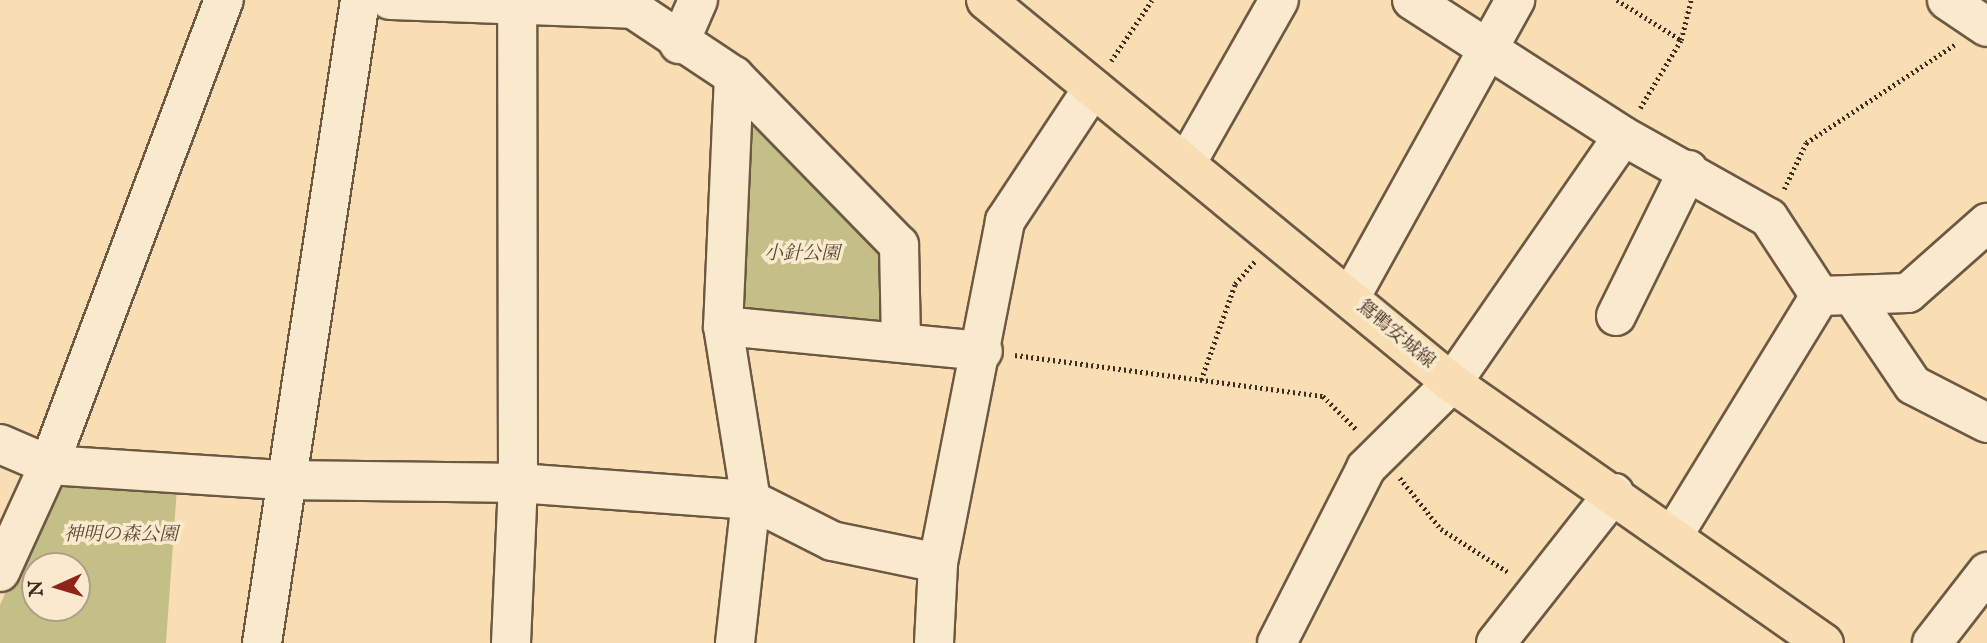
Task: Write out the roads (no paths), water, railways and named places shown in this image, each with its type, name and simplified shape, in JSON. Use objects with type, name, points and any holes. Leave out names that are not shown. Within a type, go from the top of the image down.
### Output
[{"type":"main road","name":"鴛鴨安城線","points":[[986,0],[1187,162],[1452,383],[1674,534],[1804,637]]},
{"type":"street","points":[[0,572],[49,465],[223,0]]},
{"type":"street","points":[[262,643],[282,480],[360,0]]},
{"type":"street","points":[[390,0],[516,2],[632,9],[679,44],[734,76],[899,244],[901,341]]},
{"type":"street","points":[[679,44],[698,0]]},
{"type":"street","points":[[1187,162],[1279,0]]},
{"type":"street","points":[[1412,0],[1489,44],[1623,136],[1688,170],[1769,218],[1913,385],[1987,424]]},
{"type":"street","points":[[1350,298],[1515,0]]},
{"type":"street","points":[[1947,0],[1983,24]]},
{"type":"street","points":[[511,643],[518,483],[516,2]]},
{"type":"street","points":[[734,76],[723,326],[751,500],[735,643]]},
{"type":"street","points":[[934,643],[939,563],[983,351],[1005,221],[1093,88]]},
{"type":"street","points":[[1277,643],[1366,468],[1452,383],[1623,136]]},
{"type":"street","points":[[1616,316],[1688,170]]},
{"type":"street","points":[[1836,296],[1908,293],[1987,223]]},
{"type":"street","points":[[1674,534],[1836,296]]},
{"type":"street","points":[[723,326],[901,341],[983,351]]},
{"type":"street","points":[[0,444],[49,465],[282,480],[518,483],[751,500],[832,541],[939,563]]},
{"type":"street","points":[[1496,643],[1614,493]]},
{"type":"street","points":[[1932,643],[1980,598]]},
{"type":"park label","name":"小針公園","points":[[802,255]]},
{"type":"park label","name":"神明の森公園","points":[[121,536]]}]
